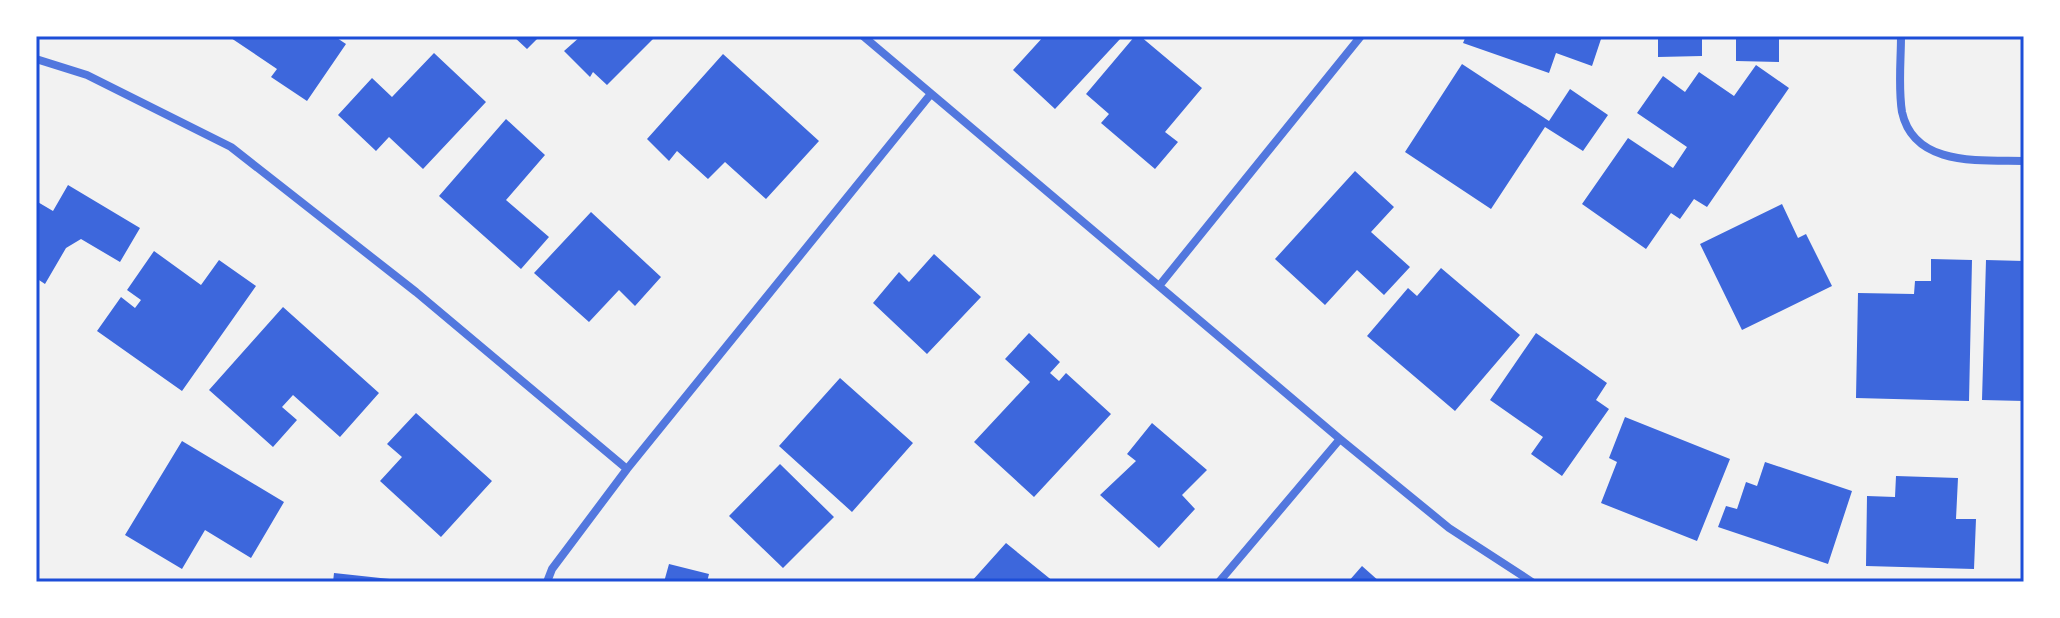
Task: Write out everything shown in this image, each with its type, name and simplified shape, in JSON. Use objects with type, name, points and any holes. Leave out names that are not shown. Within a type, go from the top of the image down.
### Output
[{"type":"street","points":[[863,36],[1449,528],[1532,582]]},
{"type":"street","points":[[1159,286],[1361,36]]},
{"type":"street","points":[[1901,36],[1903,115],[1917,143],[1944,157],[2024,161]]},
{"type":"street","points":[[36,59],[87,75],[231,147],[416,292],[627,469]]},
{"type":"street","points":[[547,582],[552,569],[627,469],[930,95]]},
{"type":"street","points":[[1219,582],[1340,439]]},
{"type":"building","points":[[228,36],[334,36],[346,44],[307,101],[271,77],[277,69]]},
{"type":"building","points":[[513,36],[540,36],[527,49]]},
{"type":"building","points":[[581,36],[656,36],[607,85],[593,72],[590,77],[564,51]]},
{"type":"building","points":[[1044,36],[1121,38],[1055,109],[1013,70]]},
{"type":"building","points":[[1135,36],[1140,36],[1202,88],[1165,132],[1178,142],[1155,169],[1101,123],[1109,114],[1086,94]]},
{"type":"building","points":[[1466,36],[1602,36],[1592,66],[1556,53],[1549,73],[1463,43]]},
{"type":"building","points":[[1658,36],[1702,36],[1702,56],[1658,57]]},
{"type":"building","points":[[1736,36],[1779,36],[1779,62],[1736,61]]},
{"type":"building","points":[[434,53],[486,102],[423,169],[389,137],[376,151],[338,115],[372,78],[392,97]]},
{"type":"building","points":[[723,54],[819,141],[766,199],[725,162],[708,179],[677,151],[669,161],[647,139]]},
{"type":"building","points":[[1462,64],[1549,121],[1570,89],[1608,115],[1583,151],[1545,127],[1491,209],[1405,152]]},
{"type":"building","points":[[1756,65],[1789,88],[1707,207],[1694,199],[1680,219],[1671,213],[1646,249],[1582,204],[1628,138],[1673,168],[1687,147],[1637,113],[1663,76],[1685,92],[1699,72],[1734,96]]},
{"type":"building","points":[[506,119],[545,155],[506,200],[549,237],[521,269],[439,196]]},
{"type":"building","points":[[1355,171],[1394,207],[1371,232],[1410,267],[1384,295],[1357,270],[1325,305],[1275,259]]},
{"type":"building","points":[[68,185],[140,228],[120,262],[81,239],[66,248],[45,284],[36,278],[36,201],[53,211]]},
{"type":"building","points":[[1782,204],[1798,238],[1806,234],[1832,286],[1742,330],[1700,244]]},
{"type":"building","points":[[591,212],[661,277],[635,306],[619,290],[589,322],[534,273]]},
{"type":"building","points":[[154,251],[201,285],[219,260],[256,286],[182,391],[97,331],[121,297],[135,308],[141,300],[127,290]]},
{"type":"building","points":[[934,254],[981,297],[927,354],[873,303],[899,272],[909,282]]},
{"type":"building","points":[[1931,259],[1972,260],[1969,401],[1856,398],[1858,293],[1914,294],[1915,281],[1931,281]]},
{"type":"building","points":[[1986,260],[2024,261],[2024,401],[1982,400]]},
{"type":"building","points":[[1441,268],[1520,335],[1455,411],[1367,336],[1408,288],[1417,296]]},
{"type":"building","points":[[283,307],[379,393],[340,437],[293,395],[282,407],[297,420],[273,447],[209,390]]},
{"type":"building","points":[[1029,333],[1060,362],[1050,373],[1059,381],[1066,373],[1111,414],[1034,497],[974,442],[1030,382],[1005,359]]},
{"type":"building","points":[[1536,333],[1607,383],[1596,400],[1609,409],[1562,476],[1531,454],[1543,437],[1490,400]]},
{"type":"building","points":[[840,378],[913,443],[852,512],[779,446]]},
{"type":"building","points":[[416,413],[492,481],[441,537],[380,481],[402,457],[387,444]]},
{"type":"building","points":[[1625,417],[1730,459],[1697,541],[1601,503],[1617,462],[1609,458]]},
{"type":"building","points":[[1152,423],[1207,470],[1182,495],[1195,509],[1159,548],[1100,495],[1136,461],[1127,454]]},
{"type":"building","points":[[182,441],[284,502],[251,558],[205,530],[182,569],[125,535]]},
{"type":"building","points":[[1765,462],[1852,491],[1828,564],[1718,527],[1726,506],[1737,509],[1746,482],[1757,486]]},
{"type":"building","points":[[780,464],[834,517],[783,568],[729,516]]},
{"type":"building","points":[[1896,476],[1958,478],[1956,519],[1976,519],[1974,569],[1866,566],[1867,496],[1895,497]]},
{"type":"building","points":[[1006,543],[1054,582],[971,582]]},
{"type":"building","points":[[669,564],[709,574],[707,582],[664,582]]},
{"type":"building","points":[[1362,566],[1380,582],[1348,582]]},
{"type":"building","points":[[334,573],[399,580],[399,582],[333,582]]}]
